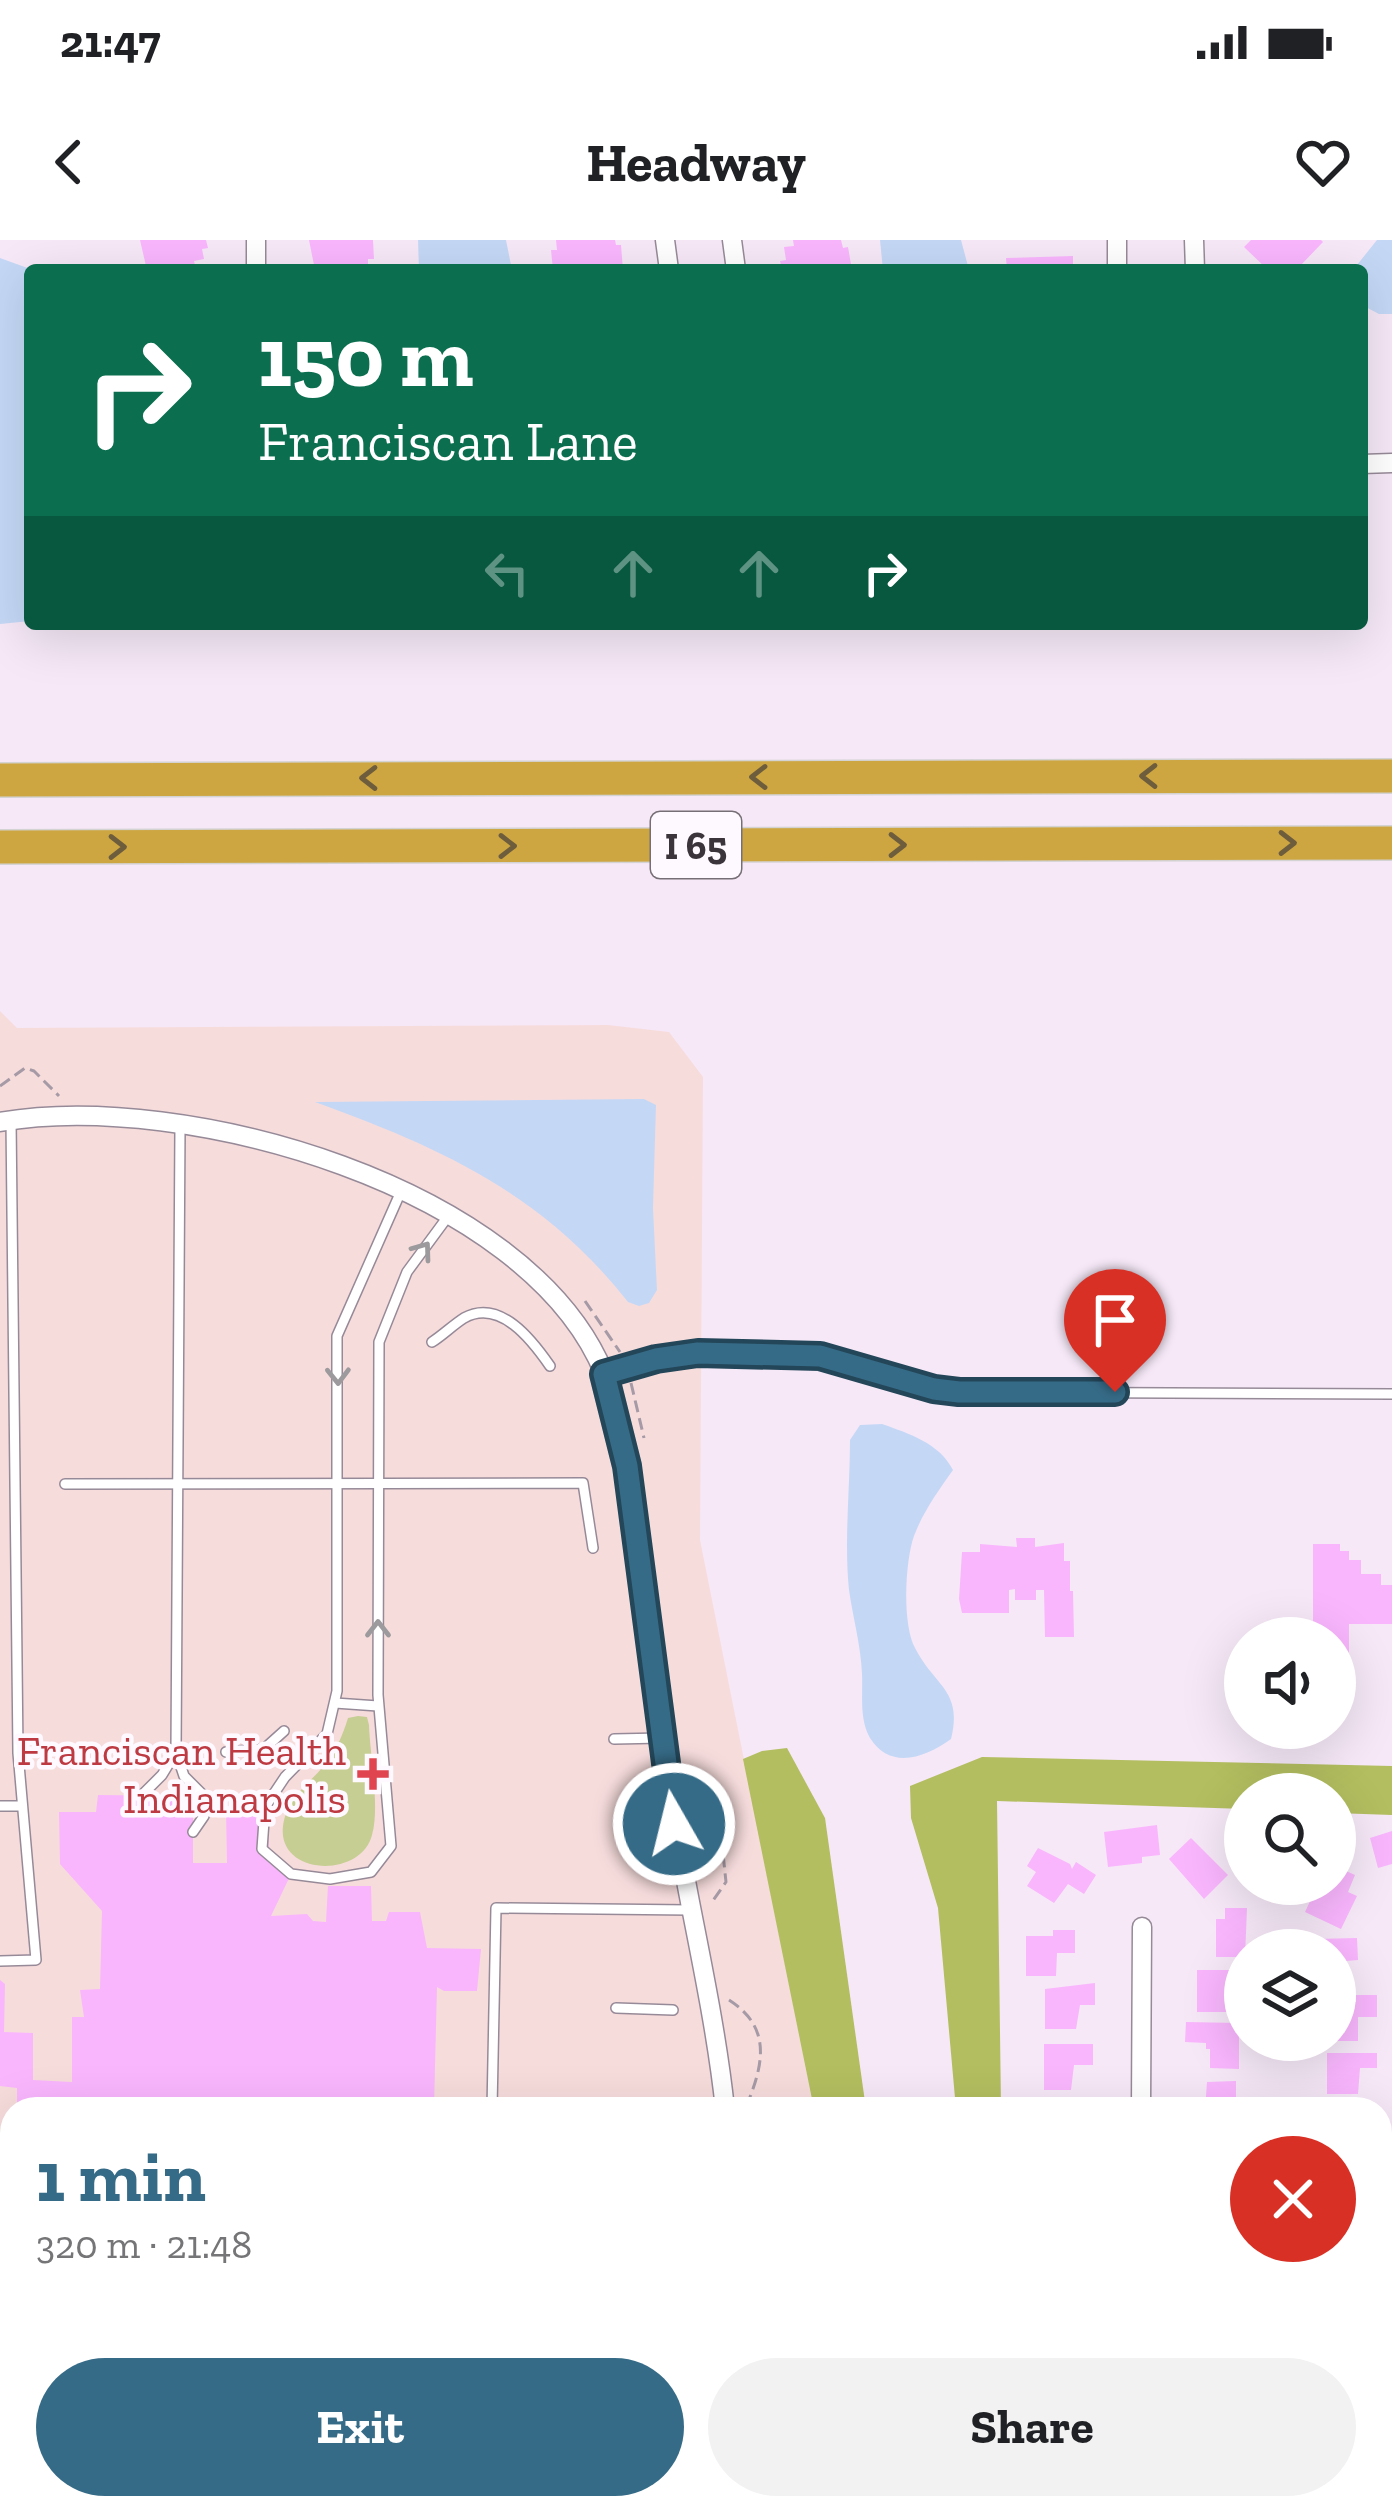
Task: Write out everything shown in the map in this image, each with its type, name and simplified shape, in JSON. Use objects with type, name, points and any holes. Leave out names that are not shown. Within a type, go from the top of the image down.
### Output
[{"type":"highway","name":"I 65","points":[[0,779],[1392,776]]},
{"type":"highway","name":"I 65","points":[[0,847],[1392,843]]},
{"type":"street","points":[[5,1121],[180,1124],[276,1142],[402,1189],[449,1214],[511,1258],[572,1316],[604,1374],[627,1466],[662,1738],[723,2097]]},
{"type":"street","points":[[1141,2097],[1142,1927]]},
{"type":"lane","points":[[0,1961],[35,1960],[20,1806],[5,1121]]},
{"type":"lane","points":[[180,1124],[176,1752],[184,1776],[202,1794],[204,1816],[193,1832]]},
{"type":"lane","points":[[402,1189],[338,1336],[334,1702],[327,1734],[285,1777],[265,1807],[262,1849],[291,1874],[329,1879],[371,1871],[391,1846],[378,1706],[379,1342],[407,1272],[449,1214]]},
{"type":"lane","points":[[432,1342],[469,1315],[493,1315],[526,1332],[550,1366]]},
{"type":"lane","points":[[604,1374],[698,1353],[800,1355],[959,1392],[1392,1394]]},
{"type":"lane","points":[[65,1484],[583,1483],[593,1548]]},
{"type":"lane","points":[[334,1702],[378,1706]]},
{"type":"lane","points":[[226,1752],[264,1749],[284,1731]]},
{"type":"lane","points":[[614,1739],[662,1738]]},
{"type":"lane","points":[[142,1796],[176,1752]]},
{"type":"lane","points":[[0,1806],[20,1806]]},
{"type":"lane","points":[[492,2097],[496,1908],[690,1910]]},
{"type":"lane","points":[[616,2008],[673,2010]]},
{"type":"shaded area","name":"Franciscan Health Indianapolis","points":[[0,1011],[17,1028],[608,1025],[669,1032],[703,1077],[700,1540],[812,2097],[0,2097]]},
{"type":"green space","points":[[367,1717],[369,1725],[375,1796],[372,1835],[353,1859],[337,1865],[306,1862],[285,1843],[285,1816],[298,1793],[331,1757],[348,1718]]},
{"type":"green space","points":[[787,1748],[825,1818],[864,2097],[812,2097],[743,1759]]},
{"type":"green space","points":[[982,1757],[1392,1766],[1392,1815],[1356,1814],[1356,1773],[1224,1773],[1224,1808],[997,1801],[1001,2097],[955,2097],[938,1908],[911,1818],[910,1786]]},
{"type":"water","points":[[418,240],[506,240],[511,264],[419,264]]},
{"type":"water","points":[[880,240],[961,240],[967,264],[882,264]]},
{"type":"water","points":[[1377,240],[1392,240],[1392,314],[1368,308],[1368,264],[1358,264]]},
{"type":"water","points":[[0,258],[24,267],[24,622],[0,624]]},
{"type":"water","points":[[644,1099],[656,1105],[657,1290],[649,1303],[639,1306],[628,1302],[561,1232],[487,1179],[406,1137],[315,1102]]},
{"type":"water","points":[[882,1424],[932,1446],[953,1470],[914,1536],[906,1592],[915,1648],[950,1699],[954,1723],[951,1739],[909,1758],[888,1755],[867,1731],[849,1590],[850,1440],[860,1425]]},
{"type":"building","points":[[140,240],[206,240],[204,259],[195,264],[146,264]]},
{"type":"building","points":[[309,240],[373,240],[374,259],[368,259],[368,264],[314,264]]},
{"type":"building","points":[[556,240],[615,240],[621,245],[623,264],[552,264],[551,250],[557,250]]},
{"type":"building","points":[[793,240],[841,240],[843,248],[848,247],[851,264],[781,264],[786,260],[784,247],[794,246]]},
{"type":"building","points":[[1251,240],[1323,242],[1302,264],[1262,264],[1244,247]]},
{"type":"building","points":[[1073,256],[1073,264],[1006,264],[1006,258]]},
{"type":"building","points":[[1016,1538],[1035,1538],[1035,1547],[1064,1543],[1064,1561],[1070,1561],[1074,1637],[1045,1637],[1044,1590],[1036,1590],[1036,1600],[1015,1600],[1015,1589],[1009,1590],[1009,1613],[962,1613],[962,1552],[980,1552],[980,1544],[1017,1547]]},
{"type":"building","points":[[1313,1544],[1340,1544],[1340,1551],[1349,1551],[1349,1560],[1361,1560],[1361,1574],[1381,1574],[1381,1585],[1392,1585],[1392,1624],[1356,1624],[1356,1617],[1313,1617]]},
{"type":"building","name":"Franciscan Health Indianapolis","points":[[98,1795],[193,1796],[193,1863],[227,1863],[226,1809],[268,1818],[269,1852],[291,1874],[271,1916],[307,1914],[313,1921],[326,1922],[328,1886],[371,1886],[372,1921],[386,1921],[389,1912],[420,1912],[427,1948],[481,1949],[477,1991],[437,1987],[434,2097],[17,2097],[17,2088],[0,2086],[0,1980],[5,1984],[4,2032],[33,2033],[33,2080],[72,2082],[72,2017],[84,2017],[80,1990],[100,1989],[102,1911],[60,1864],[59,1812],[96,1812]]},
{"type":"building","points":[[1157,1825],[1160,1855],[1142,1857],[1142,1863],[1108,1867],[1104,1832]]},
{"type":"building","points":[[1392,1831],[1392,1864],[1378,1868],[1370,1838]]},
{"type":"building","points":[[1191,1838],[1224,1871],[1224,1879],[1204,1899],[1169,1859]]},
{"type":"building","points":[[1038,1848],[1072,1869],[1076,1862],[1096,1875],[1084,1894],[1068,1884],[1054,1903],[1027,1886],[1036,1872],[1027,1866]]},
{"type":"building","points":[[1308,1905],[1353,1905],[1341,1929],[1305,1912]]},
{"type":"building","points":[[1225,1908],[1247,1908],[1246,1929],[1224,1929],[1224,1957],[1216,1957],[1216,1919],[1225,1919]]},
{"type":"building","points":[[1053,1930],[1075,1930],[1075,1953],[1057,1953],[1056,1976],[1026,1976],[1026,1936],[1053,1936]]},
{"type":"building","points":[[1197,1970],[1224,1970],[1224,2012],[1197,2012]]},
{"type":"building","points":[[1095,1983],[1095,2005],[1080,2005],[1076,2029],[1045,2029],[1045,1989]]},
{"type":"building","points":[[1356,1995],[1377,1995],[1377,2017],[1358,2017],[1358,2041],[1356,2041]]},
{"type":"building","points":[[1186,2022],[1224,2023],[1224,2061],[1239,2061],[1239,2069],[1210,2068],[1206,2043],[1185,2042]]},
{"type":"building","points":[[1044,2044],[1093,2044],[1093,2065],[1074,2065],[1071,2090],[1044,2090]]},
{"type":"building","points":[[1356,2053],[1377,2053],[1377,2068],[1360,2068],[1358,2094],[1327,2094],[1327,2061],[1356,2061]]},
{"type":"building","points":[[1236,2081],[1236,2097],[1206,2097],[1207,2082]]},
{"type":"place","name":"Franciscan Health Indianapolis","points":[[373,1774]]},
{"type":"route","points":[[674,1824],[627,1466],[604,1374],[698,1353],[820,1356],[934,1389],[1115,1392]]}]
